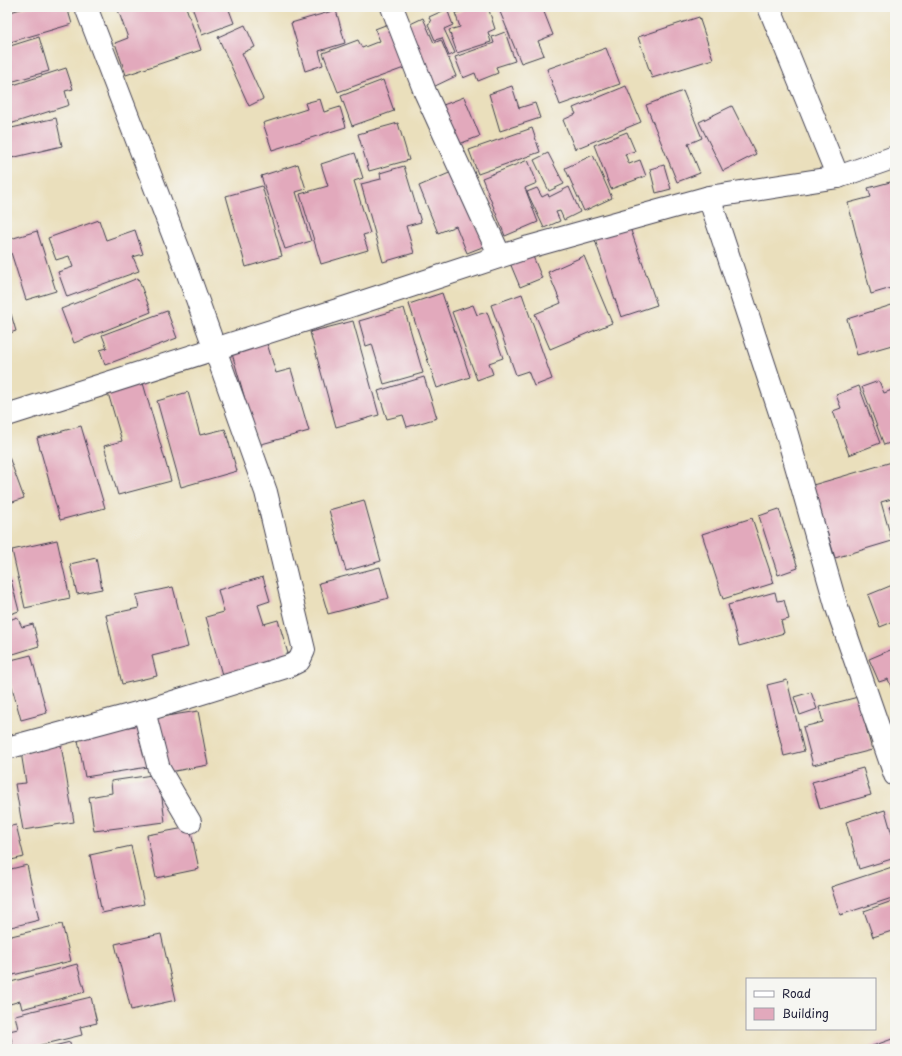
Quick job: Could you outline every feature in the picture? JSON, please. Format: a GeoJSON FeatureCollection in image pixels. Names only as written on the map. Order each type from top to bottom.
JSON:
{"type":"FeatureCollection","features":[{"type":"Feature","properties":{"kind":"street"},"geometry":{"type":"LineString","coordinates":[[7,748],[144,712],[289,666],[299,660],[304,650],[266,492],[187,271],[86,7]]}},
{"type":"Feature","properties":{"kind":"street"},"geometry":{"type":"LineString","coordinates":[[392,7],[425,92],[500,256]]}},
{"type":"Feature","properties":{"kind":"street"},"geometry":{"type":"LineString","coordinates":[[769,7],[838,176]]}},
{"type":"Feature","properties":{"kind":"street"},"geometry":{"type":"LineString","coordinates":[[7,416],[500,256],[709,197],[838,176],[895,157]]}},
{"type":"Feature","properties":{"kind":"street"},"geometry":{"type":"LineString","coordinates":[[709,197],[787,434],[836,605],[895,775]]}},
{"type":"Feature","properties":{"kind":"street"},"geometry":{"type":"LineString","coordinates":[[144,712],[159,769],[190,822]]}},
{"type":"Feature","properties":{"kind":"building"},"geometry":{"type":"Polygon","coordinates":[[[27,7],[67,7],[72,24],[7,43],[7,13],[27,7]]]}},
{"type":"Feature","properties":{"kind":"building"},"geometry":{"type":"Polygon","coordinates":[[[117,7],[186,7],[201,50],[126,75],[115,43],[128,38],[117,7]]]}},
{"type":"Feature","properties":{"kind":"building"},"geometry":{"type":"Polygon","coordinates":[[[192,7],[228,7],[234,23],[202,35],[192,7]]]}},
{"type":"Feature","properties":{"kind":"building"},"geometry":{"type":"Polygon","coordinates":[[[475,7],[488,7],[495,29],[488,32],[491,42],[457,53],[449,30],[460,27],[455,13],[475,7]]]}},
{"type":"Feature","properties":{"kind":"building"},"geometry":{"type":"Polygon","coordinates":[[[498,7],[542,7],[553,35],[538,41],[544,55],[521,63],[498,7]]]}},
{"type":"Feature","properties":{"kind":"building"},"geometry":{"type":"Polygon","coordinates":[[[447,9],[453,25],[444,29],[455,53],[449,56],[442,38],[435,40],[428,24],[431,22],[429,17],[447,9]]]}},
{"type":"Feature","properties":{"kind":"building"},"geometry":{"type":"Polygon","coordinates":[[[336,10],[345,43],[319,51],[323,65],[305,71],[291,23],[336,10]]]}},
{"type":"Feature","properties":{"kind":"building"},"geometry":{"type":"Polygon","coordinates":[[[699,17],[713,59],[652,78],[638,37],[699,17]]]}},
{"type":"Feature","properties":{"kind":"building"},"geometry":{"type":"Polygon","coordinates":[[[423,18],[434,43],[441,40],[456,76],[431,88],[402,28],[423,18]]]}},
{"type":"Feature","properties":{"kind":"building"},"geometry":{"type":"Polygon","coordinates":[[[388,24],[404,68],[338,92],[323,53],[358,40],[362,48],[380,41],[375,29],[388,24]]]}},
{"type":"Feature","properties":{"kind":"building"},"geometry":{"type":"Polygon","coordinates":[[[245,25],[255,47],[242,53],[263,99],[249,106],[218,37],[245,25]]]}},
{"type":"Feature","properties":{"kind":"building"},"geometry":{"type":"Polygon","coordinates":[[[505,32],[515,61],[496,67],[498,73],[478,81],[475,73],[463,78],[455,57],[494,43],[492,37],[505,32]]]}},
{"type":"Feature","properties":{"kind":"building"},"geometry":{"type":"Polygon","coordinates":[[[39,37],[49,71],[7,83],[7,47],[39,37]]]}},
{"type":"Feature","properties":{"kind":"building"},"geometry":{"type":"Polygon","coordinates":[[[606,48],[620,84],[560,105],[547,69],[606,48]]]}},
{"type":"Feature","properties":{"kind":"building"},"geometry":{"type":"Polygon","coordinates":[[[66,68],[73,89],[65,91],[69,105],[7,125],[7,87],[66,68]]]}},
{"type":"Feature","properties":{"kind":"building"},"geometry":{"type":"Polygon","coordinates":[[[383,80],[394,111],[352,126],[341,96],[383,80]]]}},
{"type":"Feature","properties":{"kind":"building"},"geometry":{"type":"Polygon","coordinates":[[[512,86],[519,108],[535,103],[540,118],[500,131],[489,94],[512,86]]]}},
{"type":"Feature","properties":{"kind":"building"},"geometry":{"type":"Polygon","coordinates":[[[626,86],[641,122],[575,149],[563,120],[576,114],[573,108],[626,86]]]}},
{"type":"Feature","properties":{"kind":"building"},"geometry":{"type":"Polygon","coordinates":[[[683,91],[702,138],[688,144],[700,173],[677,182],[646,105],[683,91]]]}},
{"type":"Feature","properties":{"kind":"building"},"geometry":{"type":"Polygon","coordinates":[[[464,97],[480,136],[454,146],[438,107],[464,97]]]}},
{"type":"Feature","properties":{"kind":"building"},"geometry":{"type":"Polygon","coordinates":[[[320,99],[324,112],[340,107],[346,127],[272,150],[263,123],[307,109],[305,103],[320,99]]]}},
{"type":"Feature","properties":{"kind":"building"},"geometry":{"type":"Polygon","coordinates":[[[732,106],[756,154],[723,171],[699,122],[732,106]]]}},
{"type":"Feature","properties":{"kind":"building"},"geometry":{"type":"Polygon","coordinates":[[[56,118],[62,146],[7,159],[7,129],[56,118]]]}},
{"type":"Feature","properties":{"kind":"building"},"geometry":{"type":"Polygon","coordinates":[[[398,123],[409,160],[369,171],[358,134],[398,123]]]}},
{"type":"Feature","properties":{"kind":"building"},"geometry":{"type":"Polygon","coordinates":[[[532,128],[540,152],[478,174],[469,150],[532,128]]]}},
{"type":"Feature","properties":{"kind":"building"},"geometry":{"type":"Polygon","coordinates":[[[627,132],[635,151],[625,154],[629,164],[640,160],[646,176],[611,189],[594,145],[627,132]]]}},
{"type":"Feature","properties":{"kind":"building"},"geometry":{"type":"Polygon","coordinates":[[[355,153],[363,178],[354,181],[370,233],[363,235],[368,250],[321,264],[300,194],[328,186],[321,164],[355,153]]]}},
{"type":"Feature","properties":{"kind":"building"},"geometry":{"type":"Polygon","coordinates":[[[548,153],[564,184],[549,191],[534,160],[548,153]]]}},
{"type":"Feature","properties":{"kind":"building"},"geometry":{"type":"Polygon","coordinates":[[[593,155],[612,198],[584,211],[565,168],[593,155]]]}},
{"type":"Feature","properties":{"kind":"building"},"geometry":{"type":"Polygon","coordinates":[[[528,160],[537,183],[525,188],[538,222],[505,236],[482,178],[528,160]]]}},
{"type":"Feature","properties":{"kind":"building"},"geometry":{"type":"Polygon","coordinates":[[[298,164],[306,189],[296,192],[311,241],[285,249],[261,176],[298,164]]]}},
{"type":"Feature","properties":{"kind":"building"},"geometry":{"type":"Polygon","coordinates":[[[664,165],[671,189],[656,193],[650,169],[664,165]]]}},
{"type":"Feature","properties":{"kind":"building"},"geometry":{"type":"Polygon","coordinates":[[[404,166],[421,222],[406,226],[414,253],[383,262],[361,184],[381,179],[380,173],[404,166]]]}},
{"type":"Feature","properties":{"kind":"building"},"geometry":{"type":"Polygon","coordinates":[[[454,171],[485,246],[467,253],[456,226],[438,233],[419,186],[454,171]]]}},
{"type":"Feature","properties":{"kind":"building"},"geometry":{"type":"Polygon","coordinates":[[[894,181],[895,287],[871,294],[848,203],[871,197],[868,188],[894,181]]]}},
{"type":"Feature","properties":{"kind":"building"},"geometry":{"type":"Polygon","coordinates":[[[262,186],[282,256],[246,267],[226,196],[262,186]]]}},
{"type":"Feature","properties":{"kind":"building"},"geometry":{"type":"Polygon","coordinates":[[[569,187],[580,212],[564,220],[560,211],[556,212],[560,221],[544,228],[527,192],[537,188],[542,197],[548,194],[549,197],[569,187]]]}},
{"type":"Feature","properties":{"kind":"building"},"geometry":{"type":"Polygon","coordinates":[[[99,220],[106,240],[135,230],[143,254],[133,257],[139,271],[67,297],[58,272],[73,267],[69,256],[56,260],[48,238],[99,220]]]}},
{"type":"Feature","properties":{"kind":"building"},"geometry":{"type":"Polygon","coordinates":[[[629,225],[657,305],[621,317],[594,237],[629,225]]]}},
{"type":"Feature","properties":{"kind":"building"},"geometry":{"type":"Polygon","coordinates":[[[37,231],[56,291],[26,300],[7,240],[37,231]]]}},
{"type":"Feature","properties":{"kind":"building"},"geometry":{"type":"Polygon","coordinates":[[[532,254],[542,278],[520,287],[510,263],[532,254]]]}},
{"type":"Feature","properties":{"kind":"building"},"geometry":{"type":"Polygon","coordinates":[[[584,256],[612,323],[550,349],[535,314],[561,303],[548,272],[584,256]]]}},
{"type":"Feature","properties":{"kind":"building"},"geometry":{"type":"Polygon","coordinates":[[[138,278],[151,312],[74,343],[61,309],[138,278]]]}},
{"type":"Feature","properties":{"kind":"building"},"geometry":{"type":"Polygon","coordinates":[[[442,293],[470,377],[437,388],[409,304],[442,293]]]}},
{"type":"Feature","properties":{"kind":"building"},"geometry":{"type":"Polygon","coordinates":[[[522,294],[552,379],[534,386],[528,371],[516,375],[491,305],[522,294]]]}},
{"type":"Feature","properties":{"kind":"building"},"geometry":{"type":"Polygon","coordinates":[[[895,304],[895,354],[892,345],[857,355],[847,319],[895,304]]]}},
{"type":"Feature","properties":{"kind":"building"},"geometry":{"type":"Polygon","coordinates":[[[473,305],[477,315],[487,312],[503,358],[489,363],[493,374],[477,380],[452,312],[473,305]]]}},
{"type":"Feature","properties":{"kind":"building"},"geometry":{"type":"Polygon","coordinates":[[[404,308],[423,373],[384,384],[372,344],[366,346],[359,321],[404,308]]]}},
{"type":"Feature","properties":{"kind":"building"},"geometry":{"type":"Polygon","coordinates":[[[167,311],[177,338],[105,365],[100,350],[107,348],[102,335],[167,311]]]}},
{"type":"Feature","properties":{"kind":"building"},"geometry":{"type":"Polygon","coordinates":[[[11,314],[16,331],[7,334],[7,315],[11,314]]]}},
{"type":"Feature","properties":{"kind":"building"},"geometry":{"type":"Polygon","coordinates":[[[353,321],[379,415],[336,427],[310,332],[353,321]]]}},
{"type":"Feature","properties":{"kind":"building"},"geometry":{"type":"Polygon","coordinates":[[[266,340],[276,373],[291,369],[309,431],[258,445],[231,350],[266,340]]]}},
{"type":"Feature","properties":{"kind":"building"},"geometry":{"type":"Polygon","coordinates":[[[424,377],[437,418],[407,427],[403,415],[387,419],[378,391],[424,377]]]}},
{"type":"Feature","properties":{"kind":"building"},"geometry":{"type":"Polygon","coordinates":[[[879,381],[884,393],[892,390],[895,398],[895,441],[884,445],[862,387],[879,381]]]}},
{"type":"Feature","properties":{"kind":"building"},"geometry":{"type":"Polygon","coordinates":[[[143,383],[171,481],[118,495],[104,446],[122,441],[108,393],[143,383]]]}},
{"type":"Feature","properties":{"kind":"building"},"geometry":{"type":"Polygon","coordinates":[[[859,386],[880,443],[849,455],[833,411],[841,408],[836,395],[859,386]]]}},
{"type":"Feature","properties":{"kind":"building"},"geometry":{"type":"Polygon","coordinates":[[[188,392],[200,435],[225,429],[237,471],[181,487],[157,401],[188,392]]]}},
{"type":"Feature","properties":{"kind":"building"},"geometry":{"type":"Polygon","coordinates":[[[81,426],[105,508],[60,520],[37,438],[81,426]]]}},
{"type":"Feature","properties":{"kind":"building"},"geometry":{"type":"Polygon","coordinates":[[[9,457],[24,498],[7,504],[7,458],[9,457]]]}},
{"type":"Feature","properties":{"kind":"building"},"geometry":{"type":"Polygon","coordinates":[[[892,462],[895,473],[895,498],[881,502],[892,541],[835,558],[813,485],[892,462]]]}},
{"type":"Feature","properties":{"kind":"building"},"geometry":{"type":"Polygon","coordinates":[[[364,500],[381,561],[346,571],[329,510],[364,500]]]}},
{"type":"Feature","properties":{"kind":"building"},"geometry":{"type":"Polygon","coordinates":[[[895,505],[895,523],[889,507],[895,505]]]}},
{"type":"Feature","properties":{"kind":"building"},"geometry":{"type":"Polygon","coordinates":[[[779,509],[798,568],[778,575],[759,516],[779,509]]]}},
{"type":"Feature","properties":{"kind":"building"},"geometry":{"type":"Polygon","coordinates":[[[752,518],[774,583],[723,599],[702,534],[752,518]]]}},
{"type":"Feature","properties":{"kind":"building"},"geometry":{"type":"Polygon","coordinates":[[[57,540],[70,598],[25,608],[12,550],[57,540]]]}},
{"type":"Feature","properties":{"kind":"building"},"geometry":{"type":"Polygon","coordinates":[[[96,558],[102,589],[77,594],[70,564],[96,558]]]}},
{"type":"Feature","properties":{"kind":"building"},"geometry":{"type":"Polygon","coordinates":[[[380,567],[389,598],[328,614],[319,583],[380,567]]]}},
{"type":"Feature","properties":{"kind":"building"},"geometry":{"type":"Polygon","coordinates":[[[263,577],[270,601],[258,605],[264,624],[278,620],[289,657],[222,675],[206,617],[224,612],[218,590],[263,577]]]}},
{"type":"Feature","properties":{"kind":"building"},"geometry":{"type":"Polygon","coordinates":[[[11,580],[19,611],[7,615],[7,581],[11,580]]]}},
{"type":"Feature","properties":{"kind":"building"},"geometry":{"type":"Polygon","coordinates":[[[895,584],[895,621],[880,627],[868,595],[895,584]]]}},
{"type":"Feature","properties":{"kind":"building"},"geometry":{"type":"Polygon","coordinates":[[[173,587],[188,647],[152,656],[157,676],[122,684],[106,615],[139,608],[136,595],[173,587]]]}},
{"type":"Feature","properties":{"kind":"building"},"geometry":{"type":"Polygon","coordinates":[[[775,592],[777,601],[784,600],[789,619],[781,621],[784,633],[739,646],[728,605],[775,592]]]}},
{"type":"Feature","properties":{"kind":"building"},"geometry":{"type":"Polygon","coordinates":[[[17,617],[22,627],[33,624],[39,646],[7,656],[7,621],[17,617]]]}},
{"type":"Feature","properties":{"kind":"building"},"geometry":{"type":"Polygon","coordinates":[[[895,648],[895,691],[893,692],[888,679],[879,682],[869,659],[895,648]]]}},
{"type":"Feature","properties":{"kind":"building"},"geometry":{"type":"Polygon","coordinates":[[[31,655],[47,713],[21,720],[7,669],[7,661],[31,655]]]}},
{"type":"Feature","properties":{"kind":"building"},"geometry":{"type":"Polygon","coordinates":[[[787,680],[804,751],[784,756],[767,685],[787,680]]]}},
{"type":"Feature","properties":{"kind":"building"},"geometry":{"type":"Polygon","coordinates":[[[811,692],[817,709],[800,715],[794,697],[811,692]]]}},
{"type":"Feature","properties":{"kind":"building"},"geometry":{"type":"Polygon","coordinates":[[[858,697],[872,750],[813,765],[803,727],[823,722],[819,707],[858,697]]]}},
{"type":"Feature","properties":{"kind":"building"},"geometry":{"type":"Polygon","coordinates":[[[198,711],[208,765],[164,773],[154,718],[198,711]]]}},
{"type":"Feature","properties":{"kind":"building"},"geometry":{"type":"Polygon","coordinates":[[[141,725],[148,767],[85,777],[77,735],[141,725]]]}},
{"type":"Feature","properties":{"kind":"building"},"geometry":{"type":"Polygon","coordinates":[[[61,745],[74,822],[23,830],[15,784],[26,783],[21,752],[61,745]]]}},
{"type":"Feature","properties":{"kind":"building"},"geometry":{"type":"Polygon","coordinates":[[[863,768],[871,795],[820,809],[812,782],[863,768]]]}},
{"type":"Feature","properties":{"kind":"building"},"geometry":{"type":"Polygon","coordinates":[[[159,774],[165,822],[94,831],[89,797],[112,793],[111,781],[159,774]]]}},
{"type":"Feature","properties":{"kind":"building"},"geometry":{"type":"Polygon","coordinates":[[[885,810],[895,845],[895,858],[859,869],[846,822],[885,810]]]}},
{"type":"Feature","properties":{"kind":"building"},"geometry":{"type":"Polygon","coordinates":[[[16,825],[24,857],[7,861],[7,827],[16,825]]]}},
{"type":"Feature","properties":{"kind":"building"},"geometry":{"type":"Polygon","coordinates":[[[190,827],[199,869],[156,878],[147,835],[190,827]]]}},
{"type":"Feature","properties":{"kind":"building"},"geometry":{"type":"Polygon","coordinates":[[[131,846],[144,904],[102,913],[90,855],[131,846]]]}},
{"type":"Feature","properties":{"kind":"building"},"geometry":{"type":"Polygon","coordinates":[[[27,865],[39,920],[7,928],[7,870],[27,865]]]}},
{"type":"Feature","properties":{"kind":"building"},"geometry":{"type":"Polygon","coordinates":[[[895,866],[895,897],[840,915],[831,887],[895,866]]]}},
{"type":"Feature","properties":{"kind":"building"},"geometry":{"type":"Polygon","coordinates":[[[895,900],[895,930],[873,937],[864,911],[895,900]]]}},
{"type":"Feature","properties":{"kind":"building"},"geometry":{"type":"Polygon","coordinates":[[[62,924],[71,961],[9,976],[7,966],[7,937],[62,924]]]}},
{"type":"Feature","properties":{"kind":"building"},"geometry":{"type":"Polygon","coordinates":[[[161,934],[176,1000],[131,1010],[115,944],[161,934]]]}},
{"type":"Feature","properties":{"kind":"building"},"geometry":{"type":"Polygon","coordinates":[[[77,964],[85,992],[22,1009],[20,1001],[10,1004],[7,995],[7,983],[77,964]]]}},
{"type":"Feature","properties":{"kind":"building"},"geometry":{"type":"Polygon","coordinates":[[[91,997],[97,1023],[80,1027],[82,1035],[25,1049],[14,1049],[9,1031],[18,1029],[15,1015],[91,997]]]}},
{"type":"Feature","properties":{"kind":"building"},"geometry":{"type":"Polygon","coordinates":[[[895,1038],[895,1049],[867,1048],[895,1038]]]}},
{"type":"Feature","properties":{"kind":"building"},"geometry":{"type":"Polygon","coordinates":[[[70,1042],[71,1049],[46,1049],[46,1048],[70,1042]]]}}]}
